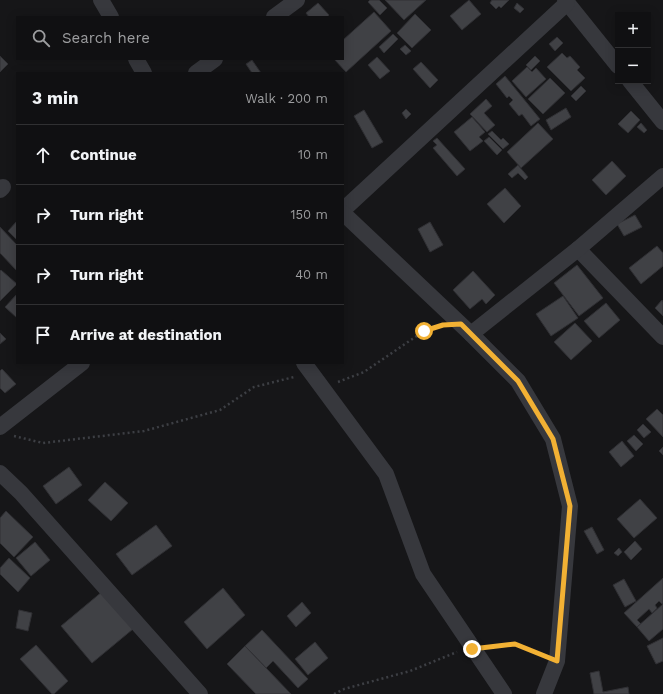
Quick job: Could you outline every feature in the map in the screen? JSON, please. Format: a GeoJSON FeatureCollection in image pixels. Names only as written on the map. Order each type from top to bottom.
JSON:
{"type":"FeatureCollection","features":[{"type":"Feature","properties":{"kind":"street"},"geometry":{"type":"LineString","coordinates":[[101,0],[110,16]]}},
{"type":"Feature","properties":{"kind":"street"},"geometry":{"type":"LineString","coordinates":[[275,16],[297,0]]}},
{"type":"Feature","properties":{"kind":"street"},"geometry":{"type":"LineString","coordinates":[[344,209],[566,2],[615,62]]}},
{"type":"Feature","properties":{"kind":"street"},"geometry":{"type":"LineString","coordinates":[[137,60],[143,72]]}},
{"type":"Feature","properties":{"kind":"street"},"geometry":{"type":"LineString","coordinates":[[197,72],[214,60]]}},
{"type":"Feature","properties":{"kind":"street"},"geometry":{"type":"LineString","coordinates":[[632,84],[663,122]]}},
{"type":"Feature","properties":{"kind":"street"},"geometry":{"type":"LineString","coordinates":[[466,329],[578,249],[663,176]]}},
{"type":"Feature","properties":{"kind":"street"},"geometry":{"type":"LineString","coordinates":[[344,214],[466,329],[518,381],[553,439],[570,506],[557,661],[544,694]]}},
{"type":"Feature","properties":{"kind":"street"},"geometry":{"type":"LineString","coordinates":[[578,249],[663,337]]}},
{"type":"Feature","properties":{"kind":"street"},"geometry":{"type":"LineString","coordinates":[[4,431],[81,364]]}},
{"type":"Feature","properties":{"kind":"street"},"geometry":{"type":"LineString","coordinates":[[307,368],[386,474],[423,574],[472,649],[504,694]]}},
{"type":"Feature","properties":{"kind":"street"},"geometry":{"type":"LineString","coordinates":[[0,473],[21,493],[200,694]]}},
{"type":"Feature","properties":{"kind":"path"},"geometry":{"type":"LineString","coordinates":[[4,431],[43,443],[144,431],[220,410],[254,386],[307,368],[333,384],[364,372],[424,331],[443,325],[466,329]]}},
{"type":"Feature","properties":{"kind":"path"},"geometry":{"type":"LineString","coordinates":[[334,694],[344,689],[410,671],[457,652],[472,649],[515,644],[557,661]]}},
{"type":"Feature","properties":{"kind":"building"},"geometry":{"type":"Polygon","coordinates":[[[370,0],[379,0],[387,8],[380,15],[368,2],[370,0]]]}},
{"type":"Feature","properties":{"kind":"building"},"geometry":{"type":"Polygon","coordinates":[[[385,0],[426,0],[404,20],[385,0]]]}},
{"type":"Feature","properties":{"kind":"building"},"geometry":{"type":"Polygon","coordinates":[[[469,0],[481,14],[462,30],[450,16],[469,0]]]}},
{"type":"Feature","properties":{"kind":"building"},"geometry":{"type":"Polygon","coordinates":[[[492,0],[509,0],[501,8],[499,6],[496,9],[490,3],[492,0]]]}},
{"type":"Feature","properties":{"kind":"building"},"geometry":{"type":"Polygon","coordinates":[[[318,3],[329,15],[308,16],[306,13],[318,3]]]}},
{"type":"Feature","properties":{"kind":"building"},"geometry":{"type":"Polygon","coordinates":[[[517,3],[524,9],[520,13],[514,8],[517,3]]]}},
{"type":"Feature","properties":{"kind":"building"},"geometry":{"type":"Polygon","coordinates":[[[374,12],[391,31],[346,72],[335,60],[344,60],[344,39],[374,12]]]}},
{"type":"Feature","properties":{"kind":"building"},"geometry":{"type":"Polygon","coordinates":[[[415,14],[431,30],[412,48],[397,33],[415,14]]]}},
{"type":"Feature","properties":{"kind":"building"},"geometry":{"type":"Polygon","coordinates":[[[393,34],[398,39],[384,53],[379,47],[393,34]]]}},
{"type":"Feature","properties":{"kind":"building"},"geometry":{"type":"Polygon","coordinates":[[[557,37],[563,43],[555,51],[549,44],[557,37]]]}},
{"type":"Feature","properties":{"kind":"building"},"geometry":{"type":"Polygon","coordinates":[[[405,45],[411,51],[406,55],[400,49],[405,45]]]}},
{"type":"Feature","properties":{"kind":"building"},"geometry":{"type":"Polygon","coordinates":[[[562,53],[567,58],[570,56],[580,67],[577,70],[585,78],[571,91],[547,67],[562,53]]]}},
{"type":"Feature","properties":{"kind":"building"},"geometry":{"type":"Polygon","coordinates":[[[0,56],[8,64],[0,72],[0,56]]]}},
{"type":"Feature","properties":{"kind":"building"},"geometry":{"type":"Polygon","coordinates":[[[535,56],[540,61],[531,70],[526,65],[535,56]]]}},
{"type":"Feature","properties":{"kind":"building"},"geometry":{"type":"Polygon","coordinates":[[[377,57],[390,71],[380,79],[368,65],[377,57]]]}},
{"type":"Feature","properties":{"kind":"building"},"geometry":{"type":"Polygon","coordinates":[[[252,60],[260,72],[251,72],[246,64],[252,60]]]}},
{"type":"Feature","properties":{"kind":"building"},"geometry":{"type":"Polygon","coordinates":[[[421,62],[438,80],[430,88],[413,69],[421,62]]]}},
{"type":"Feature","properties":{"kind":"building"},"geometry":{"type":"Polygon","coordinates":[[[527,67],[532,72],[536,68],[546,79],[526,97],[512,81],[527,67]]]}},
{"type":"Feature","properties":{"kind":"building"},"geometry":{"type":"Polygon","coordinates":[[[505,76],[540,119],[531,126],[522,114],[519,116],[509,104],[513,100],[509,96],[507,98],[496,84],[505,76]]]}},
{"type":"Feature","properties":{"kind":"building"},"geometry":{"type":"Polygon","coordinates":[[[550,78],[565,93],[543,114],[528,99],[550,78]]]}},
{"type":"Feature","properties":{"kind":"building"},"geometry":{"type":"Polygon","coordinates":[[[581,86],[586,91],[576,101],[571,96],[581,86]]]}},
{"type":"Feature","properties":{"kind":"building"},"geometry":{"type":"Polygon","coordinates":[[[486,99],[492,106],[484,113],[495,125],[487,132],[470,114],[486,99]]]}},
{"type":"Feature","properties":{"kind":"building"},"geometry":{"type":"Polygon","coordinates":[[[566,108],[571,117],[551,130],[546,120],[566,108]]]}},
{"type":"Feature","properties":{"kind":"building"},"geometry":{"type":"Polygon","coordinates":[[[406,109],[411,114],[406,119],[402,113],[406,109]]]}},
{"type":"Feature","properties":{"kind":"building"},"geometry":{"type":"Polygon","coordinates":[[[364,110],[383,142],[372,148],[354,116],[364,110]]]}},
{"type":"Feature","properties":{"kind":"building"},"geometry":{"type":"Polygon","coordinates":[[[631,111],[640,120],[628,133],[618,124],[631,111]]]}},
{"type":"Feature","properties":{"kind":"building"},"geometry":{"type":"Polygon","coordinates":[[[472,117],[485,132],[479,137],[483,141],[470,151],[454,132],[472,117]]]}},
{"type":"Feature","properties":{"kind":"building"},"geometry":{"type":"Polygon","coordinates":[[[538,123],[553,139],[521,168],[507,152],[538,123]]]}},
{"type":"Feature","properties":{"kind":"building"},"geometry":{"type":"Polygon","coordinates":[[[641,123],[647,130],[644,133],[637,127],[641,123]]]}},
{"type":"Feature","properties":{"kind":"building"},"geometry":{"type":"Polygon","coordinates":[[[492,131],[501,140],[503,138],[509,144],[503,149],[488,134],[492,131]]]}},
{"type":"Feature","properties":{"kind":"building"},"geometry":{"type":"Polygon","coordinates":[[[489,137],[502,150],[497,155],[484,141],[489,137]]]}},
{"type":"Feature","properties":{"kind":"building"},"geometry":{"type":"Polygon","coordinates":[[[437,138],[465,169],[457,176],[433,148],[437,145],[433,141],[437,138]]]}},
{"type":"Feature","properties":{"kind":"building"},"geometry":{"type":"Polygon","coordinates":[[[612,161],[626,176],[606,195],[592,180],[612,161]]]}},
{"type":"Feature","properties":{"kind":"building"},"geometry":{"type":"Polygon","coordinates":[[[518,165],[528,177],[525,180],[518,173],[512,178],[508,174],[518,165]]]}},
{"type":"Feature","properties":{"kind":"building"},"geometry":{"type":"Polygon","coordinates":[[[505,188],[521,206],[504,223],[487,204],[505,188]]]}},
{"type":"Feature","properties":{"kind":"building"},"geometry":{"type":"Polygon","coordinates":[[[635,215],[642,227],[624,236],[617,224],[635,215]]]}},
{"type":"Feature","properties":{"kind":"building"},"geometry":{"type":"Polygon","coordinates":[[[16,222],[16,239],[8,231],[16,222]]]}},
{"type":"Feature","properties":{"kind":"building"},"geometry":{"type":"Polygon","coordinates":[[[430,222],[443,245],[430,252],[418,229],[430,222]]]}},
{"type":"Feature","properties":{"kind":"building"},"geometry":{"type":"Polygon","coordinates":[[[0,227],[16,244],[16,270],[0,253],[0,227]]]}},
{"type":"Feature","properties":{"kind":"building"},"geometry":{"type":"Polygon","coordinates":[[[657,246],[663,253],[663,266],[641,284],[629,268],[657,246]]]}},
{"type":"Feature","properties":{"kind":"building"},"geometry":{"type":"Polygon","coordinates":[[[577,265],[603,298],[579,316],[554,283],[577,265]]]}},
{"type":"Feature","properties":{"kind":"building"},"geometry":{"type":"Polygon","coordinates":[[[1,270],[16,283],[16,285],[0,301],[1,270]]]}},
{"type":"Feature","properties":{"kind":"building"},"geometry":{"type":"Polygon","coordinates":[[[473,271],[495,295],[486,304],[482,299],[470,309],[453,290],[473,271]]]}},
{"type":"Feature","properties":{"kind":"building"},"geometry":{"type":"Polygon","coordinates":[[[16,295],[16,317],[5,307],[16,295]]]}},
{"type":"Feature","properties":{"kind":"building"},"geometry":{"type":"Polygon","coordinates":[[[563,296],[578,318],[551,336],[536,314],[563,296]]]}},
{"type":"Feature","properties":{"kind":"building"},"geometry":{"type":"Polygon","coordinates":[[[662,300],[663,302],[663,316],[655,308],[662,300]]]}},
{"type":"Feature","properties":{"kind":"building"},"geometry":{"type":"Polygon","coordinates":[[[606,303],[620,320],[599,338],[584,321],[606,303]]]}},
{"type":"Feature","properties":{"kind":"building"},"geometry":{"type":"Polygon","coordinates":[[[575,323],[592,341],[571,360],[554,342],[575,323]]]}},
{"type":"Feature","properties":{"kind":"building"},"geometry":{"type":"Polygon","coordinates":[[[0,333],[6,339],[0,344],[0,333]]]}},
{"type":"Feature","properties":{"kind":"building"},"geometry":{"type":"Polygon","coordinates":[[[2,369],[16,384],[5,393],[0,388],[0,371],[2,369]]]}},
{"type":"Feature","properties":{"kind":"building"},"geometry":{"type":"Polygon","coordinates":[[[657,409],[663,415],[663,437],[646,419],[657,409]]]}},
{"type":"Feature","properties":{"kind":"building"},"geometry":{"type":"Polygon","coordinates":[[[643,424],[651,432],[644,438],[637,430],[643,424]]]}},
{"type":"Feature","properties":{"kind":"building"},"geometry":{"type":"Polygon","coordinates":[[[634,435],[643,444],[636,451],[627,441],[634,435]]]}},
{"type":"Feature","properties":{"kind":"building"},"geometry":{"type":"Polygon","coordinates":[[[622,441],[634,456],[621,467],[609,452],[622,441]]]}},
{"type":"Feature","properties":{"kind":"building"},"geometry":{"type":"Polygon","coordinates":[[[663,447],[663,455],[659,451],[663,447]]]}},
{"type":"Feature","properties":{"kind":"building"},"geometry":{"type":"Polygon","coordinates":[[[69,467],[82,485],[56,504],[43,486],[69,467]]]}},
{"type":"Feature","properties":{"kind":"building"},"geometry":{"type":"Polygon","coordinates":[[[105,482],[128,503],[111,521],[88,500],[105,482]]]}},
{"type":"Feature","properties":{"kind":"building"},"geometry":{"type":"Polygon","coordinates":[[[640,499],[657,518],[634,538],[617,519],[640,499]]]}},
{"type":"Feature","properties":{"kind":"building"},"geometry":{"type":"Polygon","coordinates":[[[6,511],[33,537],[14,557],[0,543],[0,518],[6,511]]]}},
{"type":"Feature","properties":{"kind":"building"},"geometry":{"type":"Polygon","coordinates":[[[156,525],[172,546],[132,575],[116,554],[156,525]]]}},
{"type":"Feature","properties":{"kind":"building"},"geometry":{"type":"Polygon","coordinates":[[[592,527],[604,550],[597,554],[584,531],[592,527]]]}},
{"type":"Feature","properties":{"kind":"building"},"geometry":{"type":"Polygon","coordinates":[[[635,541],[642,549],[631,560],[624,552],[635,541]]]}},
{"type":"Feature","properties":{"kind":"building"},"geometry":{"type":"Polygon","coordinates":[[[35,542],[50,560],[31,576],[16,558],[35,542]]]}},
{"type":"Feature","properties":{"kind":"building"},"geometry":{"type":"Polygon","coordinates":[[[619,548],[622,552],[618,556],[614,553],[619,548]]]}},
{"type":"Feature","properties":{"kind":"building"},"geometry":{"type":"Polygon","coordinates":[[[9,558],[30,578],[18,592],[0,574],[0,568],[9,558]]]}},
{"type":"Feature","properties":{"kind":"building"},"geometry":{"type":"Polygon","coordinates":[[[663,578],[663,603],[662,604],[659,601],[655,605],[657,608],[652,613],[649,609],[637,620],[641,624],[637,627],[624,613],[663,578]]]}},
{"type":"Feature","properties":{"kind":"building"},"geometry":{"type":"Polygon","coordinates":[[[624,579],[636,601],[625,607],[613,585],[624,579]]]}},
{"type":"Feature","properties":{"kind":"building"},"geometry":{"type":"Polygon","coordinates":[[[223,588],[245,615],[207,649],[184,622],[223,588]]]}},
{"type":"Feature","properties":{"kind":"building"},"geometry":{"type":"Polygon","coordinates":[[[103,591],[133,629],[92,663],[61,626],[103,591]]]}},
{"type":"Feature","properties":{"kind":"building"},"geometry":{"type":"Polygon","coordinates":[[[302,602],[311,613],[296,627],[287,616],[302,602]]]}},
{"type":"Feature","properties":{"kind":"building"},"geometry":{"type":"Polygon","coordinates":[[[663,604],[663,629],[649,641],[637,627],[663,604]]]}},
{"type":"Feature","properties":{"kind":"building"},"geometry":{"type":"Polygon","coordinates":[[[19,610],[32,613],[28,631],[16,628],[19,610]]]}},
{"type":"Feature","properties":{"kind":"building"},"geometry":{"type":"Polygon","coordinates":[[[262,630],[308,679],[298,688],[273,661],[266,668],[245,646],[262,630]]]}},
{"type":"Feature","properties":{"kind":"building"},"geometry":{"type":"Polygon","coordinates":[[[663,638],[663,661],[656,664],[647,646],[663,638]]]}},
{"type":"Feature","properties":{"kind":"building"},"geometry":{"type":"Polygon","coordinates":[[[315,642],[328,658],[308,675],[295,659],[315,642]]]}},
{"type":"Feature","properties":{"kind":"building"},"geometry":{"type":"Polygon","coordinates":[[[36,645],[68,681],[54,694],[52,694],[20,659],[36,645]]]}},
{"type":"Feature","properties":{"kind":"building"},"geometry":{"type":"Polygon","coordinates":[[[245,646],[291,694],[256,694],[227,664],[245,646]]]}},
{"type":"Feature","properties":{"kind":"building"},"geometry":{"type":"Polygon","coordinates":[[[599,671],[603,692],[628,687],[629,694],[594,694],[590,673],[599,671]]]}},
{"type":"Feature","properties":{"kind":"route"},"geometry":{"type":"LineString","coordinates":[[424,331],[443,325],[461,324],[518,381],[553,439],[570,506],[557,661],[515,644],[472,649]]}}]}
